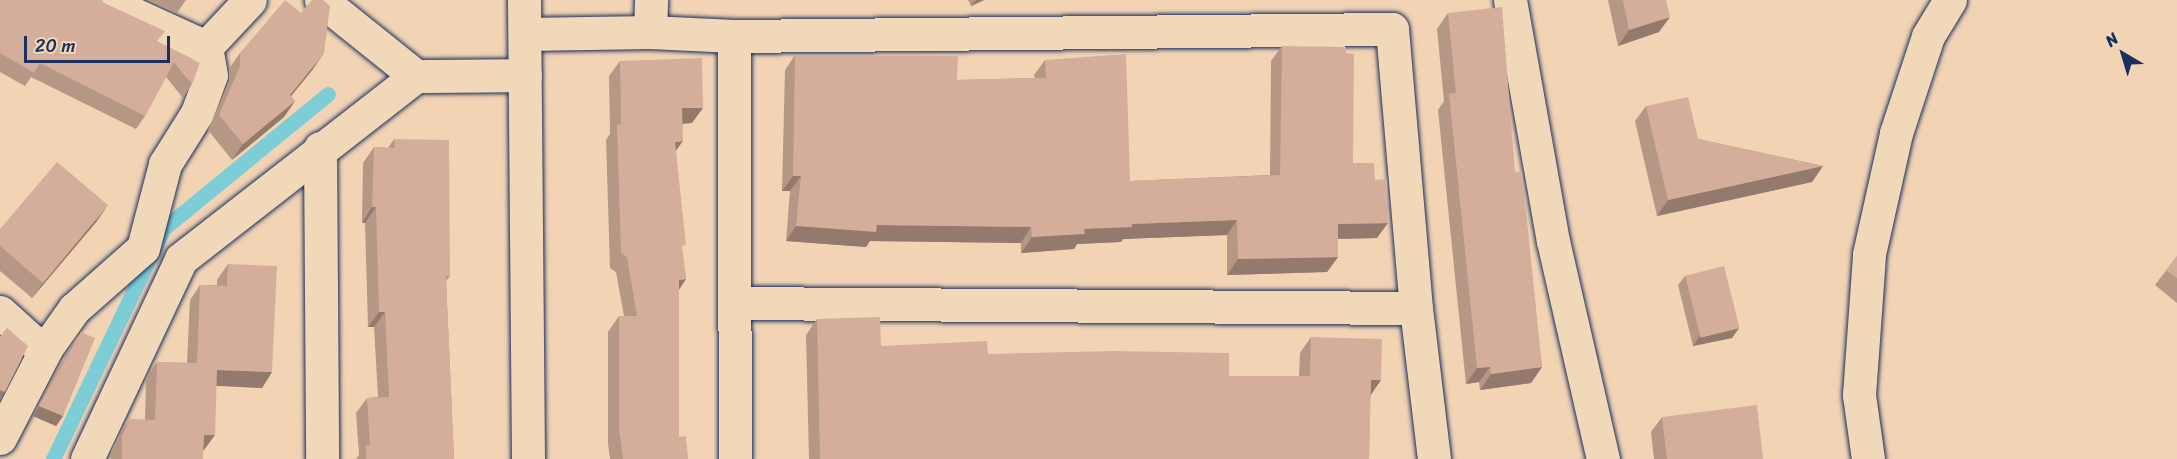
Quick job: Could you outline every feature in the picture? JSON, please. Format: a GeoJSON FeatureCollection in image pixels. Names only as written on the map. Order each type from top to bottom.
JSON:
{"type":"FeatureCollection","features":[{"type":"Feature","properties":{"kind":"street"},"geometry":{"type":"LineString","coordinates":[[103,0],[206,47]]}},
{"type":"Feature","properties":{"kind":"street"},"geometry":{"type":"LineString","coordinates":[[206,47],[250,0]]}},
{"type":"Feature","properties":{"kind":"street"},"geometry":{"type":"LineString","coordinates":[[321,0],[417,76]]}},
{"type":"Feature","properties":{"kind":"street"},"geometry":{"type":"LineString","coordinates":[[525,0],[528,459]]}},
{"type":"Feature","properties":{"kind":"street"},"geometry":{"type":"LineString","coordinates":[[1510,0],[1553,241],[1603,459]]}},
{"type":"Feature","properties":{"kind":"street"},"geometry":{"type":"LineString","coordinates":[[1868,459],[1859,395],[1869,254],[1896,133],[1928,36],[1950,0]]}},
{"type":"Feature","properties":{"kind":"street"},"geometry":{"type":"LineString","coordinates":[[525,34],[650,16],[734,36],[1392,29],[1416,308],[1434,459]]}},
{"type":"Feature","properties":{"kind":"street"},"geometry":{"type":"LineString","coordinates":[[734,36],[735,459]]}},
{"type":"Feature","properties":{"kind":"street"},"geometry":{"type":"LineString","coordinates":[[0,438],[47,347],[74,309],[143,248],[165,164],[197,113],[211,75],[206,47]]}},
{"type":"Feature","properties":{"kind":"street"},"geometry":{"type":"LineString","coordinates":[[87,459],[180,259],[320,148],[417,76],[525,75]]}},
{"type":"Feature","properties":{"kind":"street"},"geometry":{"type":"LineString","coordinates":[[320,148],[322,459]]}},
{"type":"Feature","properties":{"kind":"street"},"geometry":{"type":"LineString","coordinates":[[143,248],[180,259]]}},
{"type":"Feature","properties":{"kind":"street"},"geometry":{"type":"LineString","coordinates":[[735,303],[1416,308]]}},
{"type":"Feature","properties":{"kind":"street"},"geometry":{"type":"LineString","coordinates":[[0,312],[31,340],[47,347]]}},
{"type":"Feature","properties":{"kind":"building"},"geometry":{"type":"Polygon","coordinates":[[[0,0],[102,0],[104,3],[165,31],[157,41],[200,63],[192,84],[174,62],[145,116],[40,63],[34,73],[0,53],[0,0]]]}},
{"type":"Feature","properties":{"kind":"building"},"geometry":{"type":"Polygon","coordinates":[[[285,0],[301,13],[312,0],[323,0],[330,6],[324,53],[290,95],[295,101],[243,144],[219,115],[240,66],[240,53],[285,0]]]}},
{"type":"Feature","properties":{"kind":"building"},"geometry":{"type":"Polygon","coordinates":[[[1623,0],[1666,0],[1670,17],[1629,30],[1623,0]]]}},
{"type":"Feature","properties":{"kind":"building"},"geometry":{"type":"Polygon","coordinates":[[[1502,7],[1515,172],[1522,171],[1542,367],[1491,374],[1490,367],[1477,368],[1449,94],[1456,93],[1448,13],[1502,7]]]}},
{"type":"Feature","properties":{"kind":"building"},"geometry":{"type":"Polygon","coordinates":[[[1282,46],[1346,47],[1346,53],[1354,54],[1353,163],[1374,163],[1375,180],[1387,179],[1388,223],[1338,224],[1338,257],[1238,259],[1237,220],[1132,224],[1132,227],[1084,229],[1085,234],[1032,237],[1031,227],[877,225],[876,232],[796,226],[801,176],[793,176],[795,55],[958,56],[957,80],[1046,78],[1045,60],[1126,54],[1130,181],[1280,175],[1282,46]]]}},
{"type":"Feature","properties":{"kind":"building"},"geometry":{"type":"Polygon","coordinates":[[[702,58],[703,108],[682,108],[683,141],[675,142],[686,245],[682,246],[686,279],[679,280],[679,437],[686,436],[688,459],[623,459],[619,428],[619,316],[637,316],[627,257],[621,253],[617,125],[621,124],[620,61],[702,58]]]}},
{"type":"Feature","properties":{"kind":"building"},"geometry":{"type":"Polygon","coordinates":[[[1688,97],[1698,139],[1823,166],[1668,200],[1646,106],[1688,97]]]}},
{"type":"Feature","properties":{"kind":"building"},"geometry":{"type":"Polygon","coordinates":[[[394,139],[449,140],[450,276],[446,276],[454,459],[366,459],[366,445],[370,445],[367,398],[389,397],[385,312],[379,312],[376,207],[372,207],[374,147],[395,148],[394,139]]]}},
{"type":"Feature","properties":{"kind":"building"},"geometry":{"type":"Polygon","coordinates":[[[57,162],[108,205],[43,283],[0,246],[0,229],[57,162]]]}},
{"type":"Feature","properties":{"kind":"building"},"geometry":{"type":"Polygon","coordinates":[[[2177,256],[2177,278],[2166,270],[2177,256]]]}},
{"type":"Feature","properties":{"kind":"building"},"geometry":{"type":"Polygon","coordinates":[[[228,264],[277,266],[272,372],[217,370],[215,435],[204,435],[203,459],[122,459],[122,436],[130,419],[155,420],[157,362],[197,363],[200,285],[227,286],[228,264]]]}},
{"type":"Feature","properties":{"kind":"building"},"geometry":{"type":"Polygon","coordinates":[[[1724,266],[1739,328],[1701,338],[1685,276],[1724,266]]]}},
{"type":"Feature","properties":{"kind":"building"},"geometry":{"type":"Polygon","coordinates":[[[880,317],[881,346],[987,341],[988,354],[1113,351],[1229,353],[1229,376],[1310,376],[1311,337],[1382,339],[1381,380],[1371,380],[1369,459],[820,459],[817,319],[880,317]]]}},
{"type":"Feature","properties":{"kind":"building"},"geometry":{"type":"Polygon","coordinates":[[[7,328],[28,346],[5,392],[0,390],[0,337],[7,328]]]}},
{"type":"Feature","properties":{"kind":"building"},"geometry":{"type":"Polygon","coordinates":[[[81,332],[95,338],[63,416],[39,406],[81,332]]]}},
{"type":"Feature","properties":{"kind":"building"},"geometry":{"type":"Polygon","coordinates":[[[1757,405],[1763,459],[1667,459],[1662,417],[1757,405]]]}},
{"type":"Feature","properties":{"kind":"waterway"},"geometry":{"type":"LineString","coordinates":[[53,459],[163,229],[328,94]]}}]}
